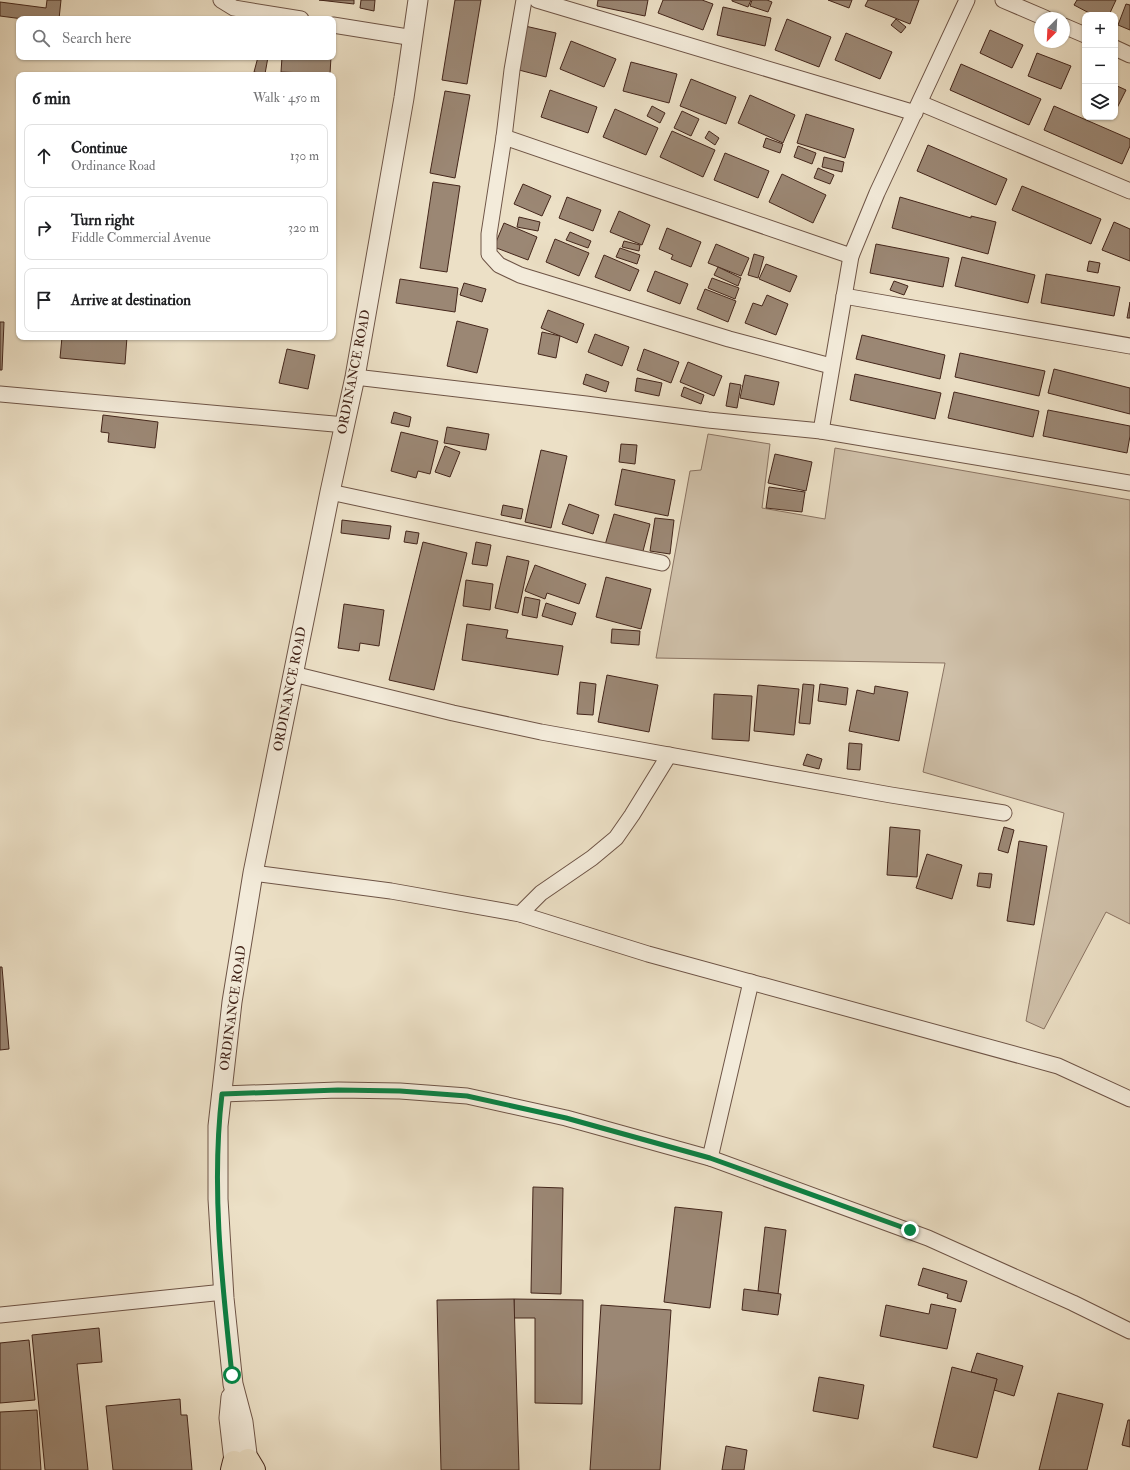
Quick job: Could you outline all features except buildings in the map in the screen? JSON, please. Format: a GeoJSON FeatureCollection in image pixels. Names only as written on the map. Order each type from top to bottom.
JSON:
{"type":"FeatureCollection","features":[{"type":"Feature","properties":{"kind":"street"},"geometry":{"type":"LineString","coordinates":[[221,0],[234,8],[283,16]]}},
{"type":"Feature","properties":{"kind":"street","name":"ORDINANCE ROAD"},"geometry":{"type":"LineString","coordinates":[[242,1467],[242,1414],[233,1384],[224,1292],[217,1164],[218,1126],[232,1002],[253,872],[330,492],[355,377],[414,38],[418,0]]}},
{"type":"Feature","properties":{"kind":"street"},"geometry":{"type":"LineString","coordinates":[[524,0],[512,70],[504,137],[489,234],[489,254],[499,265],[520,275],[729,339],[831,366]]}},
{"type":"Feature","properties":{"kind":"street"},"geometry":{"type":"LineString","coordinates":[[537,0],[917,108],[1130,191]]}},
{"type":"Feature","properties":{"kind":"street"},"geometry":{"type":"LineString","coordinates":[[821,431],[851,256],[877,193],[967,0]]}},
{"type":"Feature","properties":{"kind":"street"},"geometry":{"type":"LineString","coordinates":[[1003,0],[1034,13]]}},
{"type":"Feature","properties":{"kind":"street"},"geometry":{"type":"LineString","coordinates":[[336,25],[414,38]]}},
{"type":"Feature","properties":{"kind":"street"},"geometry":{"type":"LineString","coordinates":[[1070,29],[1082,34]]}},
{"type":"Feature","properties":{"kind":"street"},"geometry":{"type":"LineString","coordinates":[[1118,49],[1130,55]]}},
{"type":"Feature","properties":{"kind":"street"},"geometry":{"type":"LineString","coordinates":[[504,137],[851,256]]}},
{"type":"Feature","properties":{"kind":"street"},"geometry":{"type":"LineString","coordinates":[[844,296],[1130,346]]}},
{"type":"Feature","properties":{"kind":"street"},"geometry":{"type":"LineString","coordinates":[[355,377],[708,420],[821,431],[1130,483]]}},
{"type":"Feature","properties":{"kind":"street"},"geometry":{"type":"LineString","coordinates":[[0,394],[345,425]]}},
{"type":"Feature","properties":{"kind":"street"},"geometry":{"type":"LineString","coordinates":[[330,492],[662,563]]}},
{"type":"Feature","properties":{"kind":"street"},"geometry":{"type":"LineString","coordinates":[[293,674],[453,714],[883,794],[1004,813]]}},
{"type":"Feature","properties":{"kind":"street"},"geometry":{"type":"LineString","coordinates":[[520,914],[541,893],[592,858],[616,838],[669,755]]}},
{"type":"Feature","properties":{"kind":"street"},"geometry":{"type":"LineString","coordinates":[[253,872],[391,891],[520,914],[648,954],[1058,1066],[1130,1099]]}},
{"type":"Feature","properties":{"kind":"street"},"geometry":{"type":"LineString","coordinates":[[710,1158],[751,982]]}},
{"type":"Feature","properties":{"kind":"street"},"geometry":{"type":"LineString","coordinates":[[222,1094],[338,1090],[400,1091],[467,1096],[566,1118],[710,1158],[928,1238],[1073,1303],[1130,1331]]}},
{"type":"Feature","properties":{"kind":"street"},"geometry":{"type":"LineString","coordinates":[[0,1315],[224,1292]]}},
{"type":"Feature","properties":{"kind":"shaded area"},"geometry":{"type":"Polygon","coordinates":[[[708,434],[770,444],[762,508],[825,519],[835,448],[1130,500],[1130,924],[1106,912],[1044,1029],[1026,1021],[1064,813],[923,772],[945,663],[656,658],[690,471],[701,470],[708,434]]]}},
{"type":"Feature","properties":{"kind":"route"},"geometry":{"type":"LineString","coordinates":[[232,1375],[224,1298],[218,1199],[218,1126],[222,1094],[338,1090],[400,1091],[467,1096],[566,1118],[710,1158],[910,1230]]}}]}
